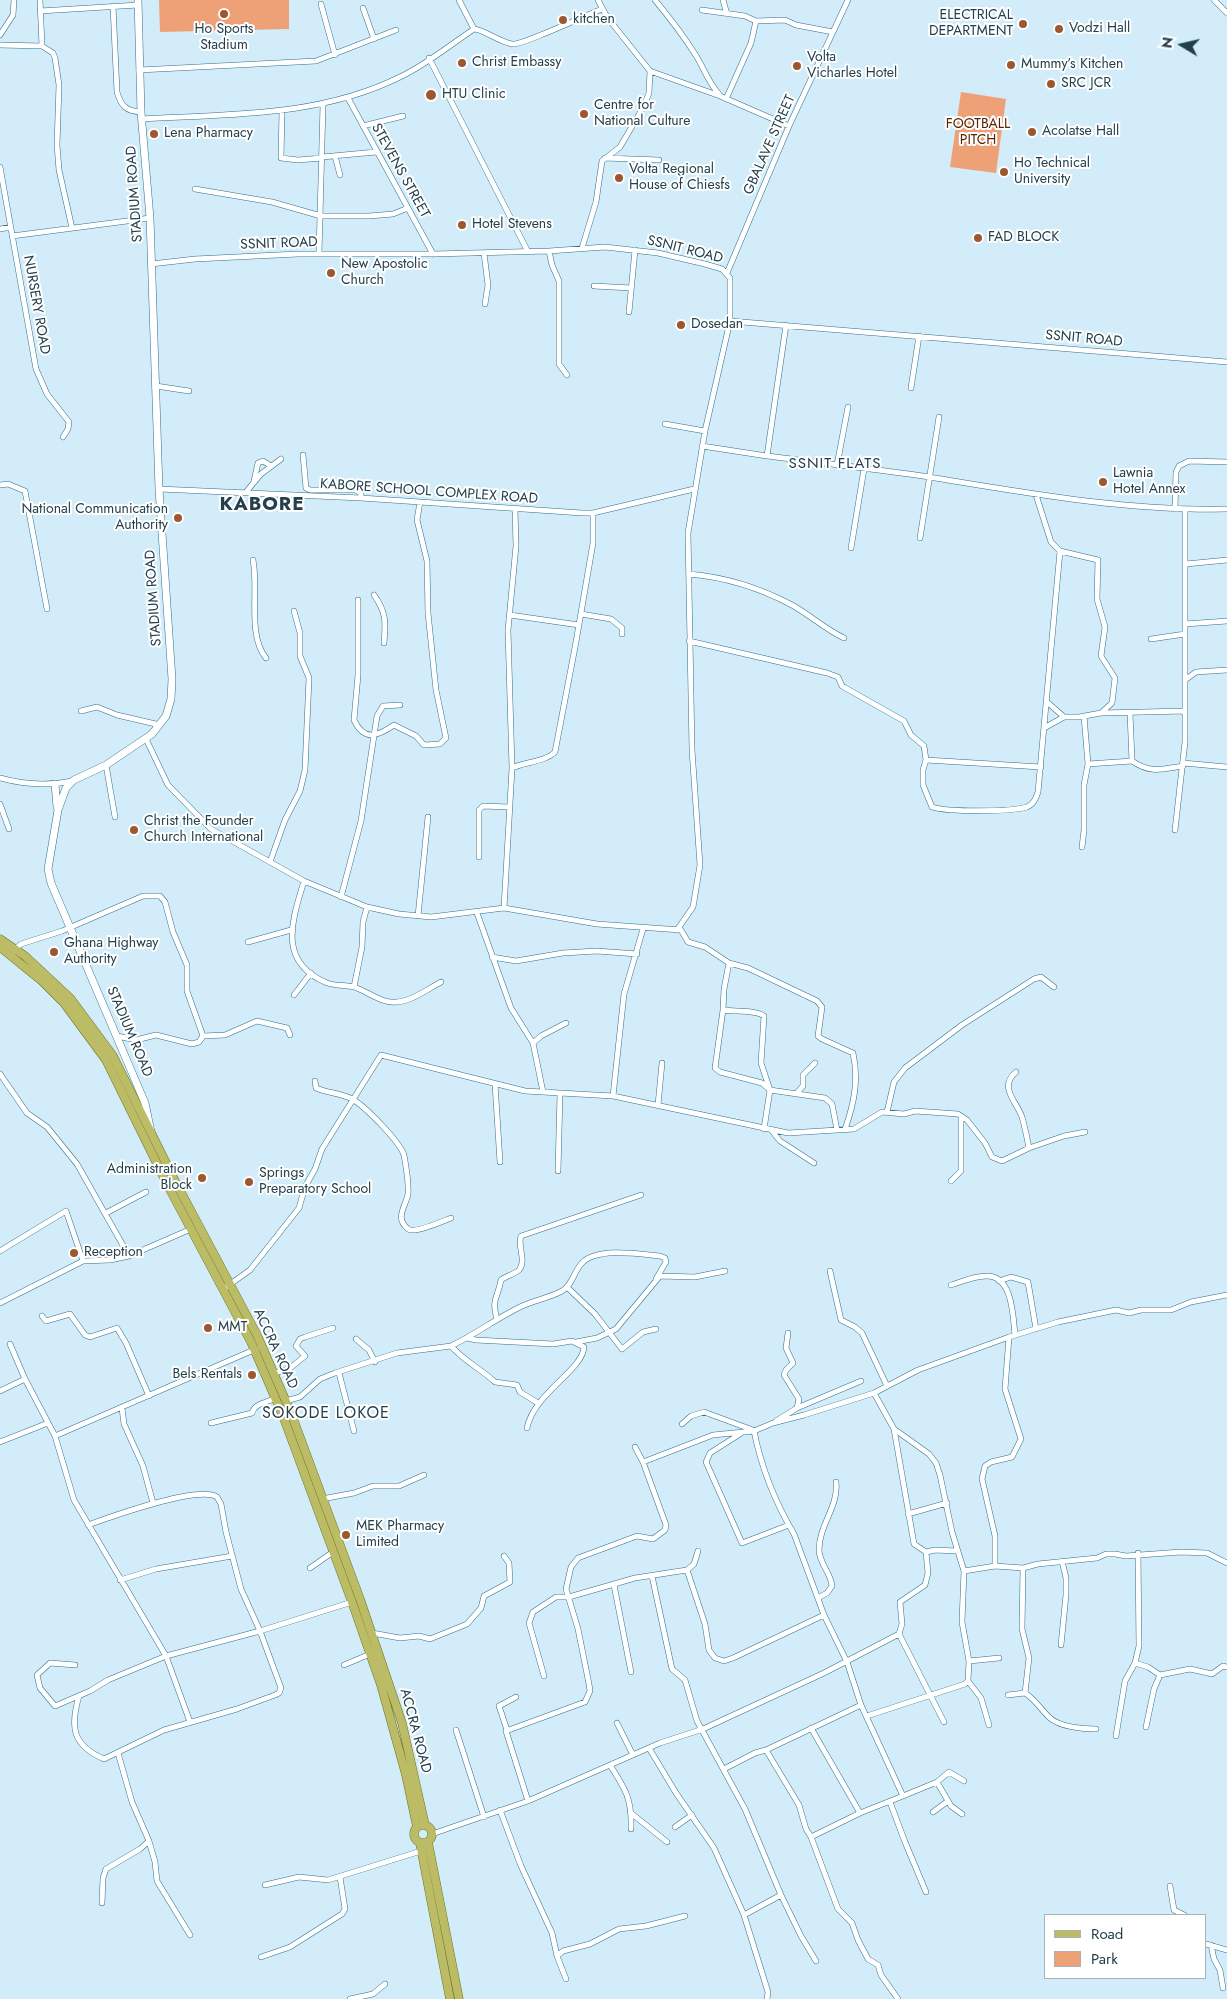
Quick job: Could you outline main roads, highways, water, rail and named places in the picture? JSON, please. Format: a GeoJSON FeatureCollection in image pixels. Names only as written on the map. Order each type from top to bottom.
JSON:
{"type":"FeatureCollection","features":[{"type":"Feature","properties":{"kind":"main road","name":"STADIUM ROAD"},"geometry":{"type":"LineString","coordinates":[[136,1120],[140,1091],[49,876],[58,810],[63,794],[74,780],[106,765],[146,739],[166,716],[171,699],[172,679],[159,489],[150,218],[139,70],[138,3]]}},
{"type":"Feature","properties":{"kind":"main road"},"geometry":{"type":"LineString","coordinates":[[55,784],[58,810]]}},
{"type":"Feature","properties":{"kind":"main road","name":"ACCRA ROAD"},"geometry":{"type":"LineString","coordinates":[[0,939],[48,975],[91,1023],[113,1056],[226,1288],[258,1348],[274,1373],[372,1633],[402,1723],[421,1826],[413,1836],[423,1845],[459,1999]]}},
{"type":"Feature","properties":{"kind":"main road","name":"ACCRA ROAD"},"geometry":{"type":"LineString","coordinates":[[0,947],[42,981],[84,1028],[106,1060],[191,1229],[226,1288]]}},
{"type":"Feature","properties":{"kind":"main road"},"geometry":{"type":"LineString","coordinates":[[140,1091],[149,1116],[152,1135]]}},
{"type":"Feature","properties":{"kind":"main road","name":"ACCRA ROAD"},"geometry":{"type":"LineString","coordinates":[[258,1348],[370,1654],[394,1725],[421,1826]]}},
{"type":"Feature","properties":{"kind":"main road","name":"ACCRA ROAD"},"geometry":{"type":"LineString","coordinates":[[421,1826],[430,1829],[432,1834],[423,1845],[450,1999]]}},
{"type":"Feature","properties":{"kind":"place","name":"Ho Sports Stadium"},"geometry":{"type":"Point","coordinates":[224,14]}},
{"type":"Feature","properties":{"kind":"place","name":"kitchen"},"geometry":{"type":"Point","coordinates":[563,20]}},
{"type":"Feature","properties":{"kind":"place","name":"ELECTRICAL DEPARTMENT"},"geometry":{"type":"Point","coordinates":[1023,24]}},
{"type":"Feature","properties":{"kind":"place","name":"Vodzi Hall"},"geometry":{"type":"Point","coordinates":[1059,29]}},
{"type":"Feature","properties":{"kind":"place","name":"Christ Embassy"},"geometry":{"type":"Point","coordinates":[462,63]}},
{"type":"Feature","properties":{"kind":"place","name":"Mummy’s Kitchen"},"geometry":{"type":"Point","coordinates":[1011,65]}},
{"type":"Feature","properties":{"kind":"place","name":"Volta Vicharles Hotel"},"geometry":{"type":"Point","coordinates":[797,66]}},
{"type":"Feature","properties":{"kind":"place","name":"SRC JCR"},"geometry":{"type":"Point","coordinates":[1051,84]}},
{"type":"Feature","properties":{"kind":"place","name":"HTU Clinic"},"geometry":{"type":"Point","coordinates":[431,95]}},
{"type":"Feature","properties":{"kind":"place","name":"Centre for National Culture"},"geometry":{"type":"Point","coordinates":[584,114]}},
{"type":"Feature","properties":{"kind":"place","name":"Acolatse Hall"},"geometry":{"type":"Point","coordinates":[1032,132]}},
{"type":"Feature","properties":{"kind":"place","name":"Lena Pharmacy"},"geometry":{"type":"Point","coordinates":[154,134]}},
{"type":"Feature","properties":{"kind":"place","name":"Ho Technical University"},"geometry":{"type":"Point","coordinates":[1004,172]}},
{"type":"Feature","properties":{"kind":"place","name":"Volta Regional House of Chiesfs"},"geometry":{"type":"Point","coordinates":[619,178]}},
{"type":"Feature","properties":{"kind":"place","name":"Hotel Stevens"},"geometry":{"type":"Point","coordinates":[462,225]}},
{"type":"Feature","properties":{"kind":"place","name":"FAD BLOCK"},"geometry":{"type":"Point","coordinates":[978,238]}},
{"type":"Feature","properties":{"kind":"place","name":"New Apostolic Church"},"geometry":{"type":"Point","coordinates":[331,273]}},
{"type":"Feature","properties":{"kind":"place","name":"Dosedan"},"geometry":{"type":"Point","coordinates":[681,325]}},
{"type":"Feature","properties":{"kind":"place","name":"Lawnia Hotel Annex"},"geometry":{"type":"Point","coordinates":[1103,482]}},
{"type":"Feature","properties":{"kind":"place","name":"National Communication Authority"},"geometry":{"type":"Point","coordinates":[178,518]}},
{"type":"Feature","properties":{"kind":"place","name":"Christ the Founder Church International"},"geometry":{"type":"Point","coordinates":[134,830]}},
{"type":"Feature","properties":{"kind":"place","name":"Ghana Highway Authority"},"geometry":{"type":"Point","coordinates":[54,952]}},
{"type":"Feature","properties":{"kind":"place","name":"Administration Block"},"geometry":{"type":"Point","coordinates":[202,1178]}},
{"type":"Feature","properties":{"kind":"place","name":"Springs Preparatory School"},"geometry":{"type":"Point","coordinates":[249,1182]}},
{"type":"Feature","properties":{"kind":"place","name":"Reception"},"geometry":{"type":"Point","coordinates":[74,1253]}},
{"type":"Feature","properties":{"kind":"place","name":"MMT"},"geometry":{"type":"Point","coordinates":[208,1328]}},
{"type":"Feature","properties":{"kind":"place","name":"Bels Rentals"},"geometry":{"type":"Point","coordinates":[252,1375]}},
{"type":"Feature","properties":{"kind":"place","name":"MEK Pharmacy Limited"},"geometry":{"type":"Point","coordinates":[346,1535]}},
{"type":"Feature","properties":{"kind":"district","name":"SSNIT FLATS"},"geometry":{"type":"Point","coordinates":[835,464]}},
{"type":"Feature","properties":{"kind":"district","name":"KABORE"},"geometry":{"type":"Point","coordinates":[262,505]}},
{"type":"Feature","properties":{"kind":"district","name":"SOKODE LOKOE"},"geometry":{"type":"Point","coordinates":[326,1414]}},
{"type":"Feature","properties":{"kind":"park label","name":"FOOTBALL PITCH"},"geometry":{"type":"Point","coordinates":[978,134]}}]}
